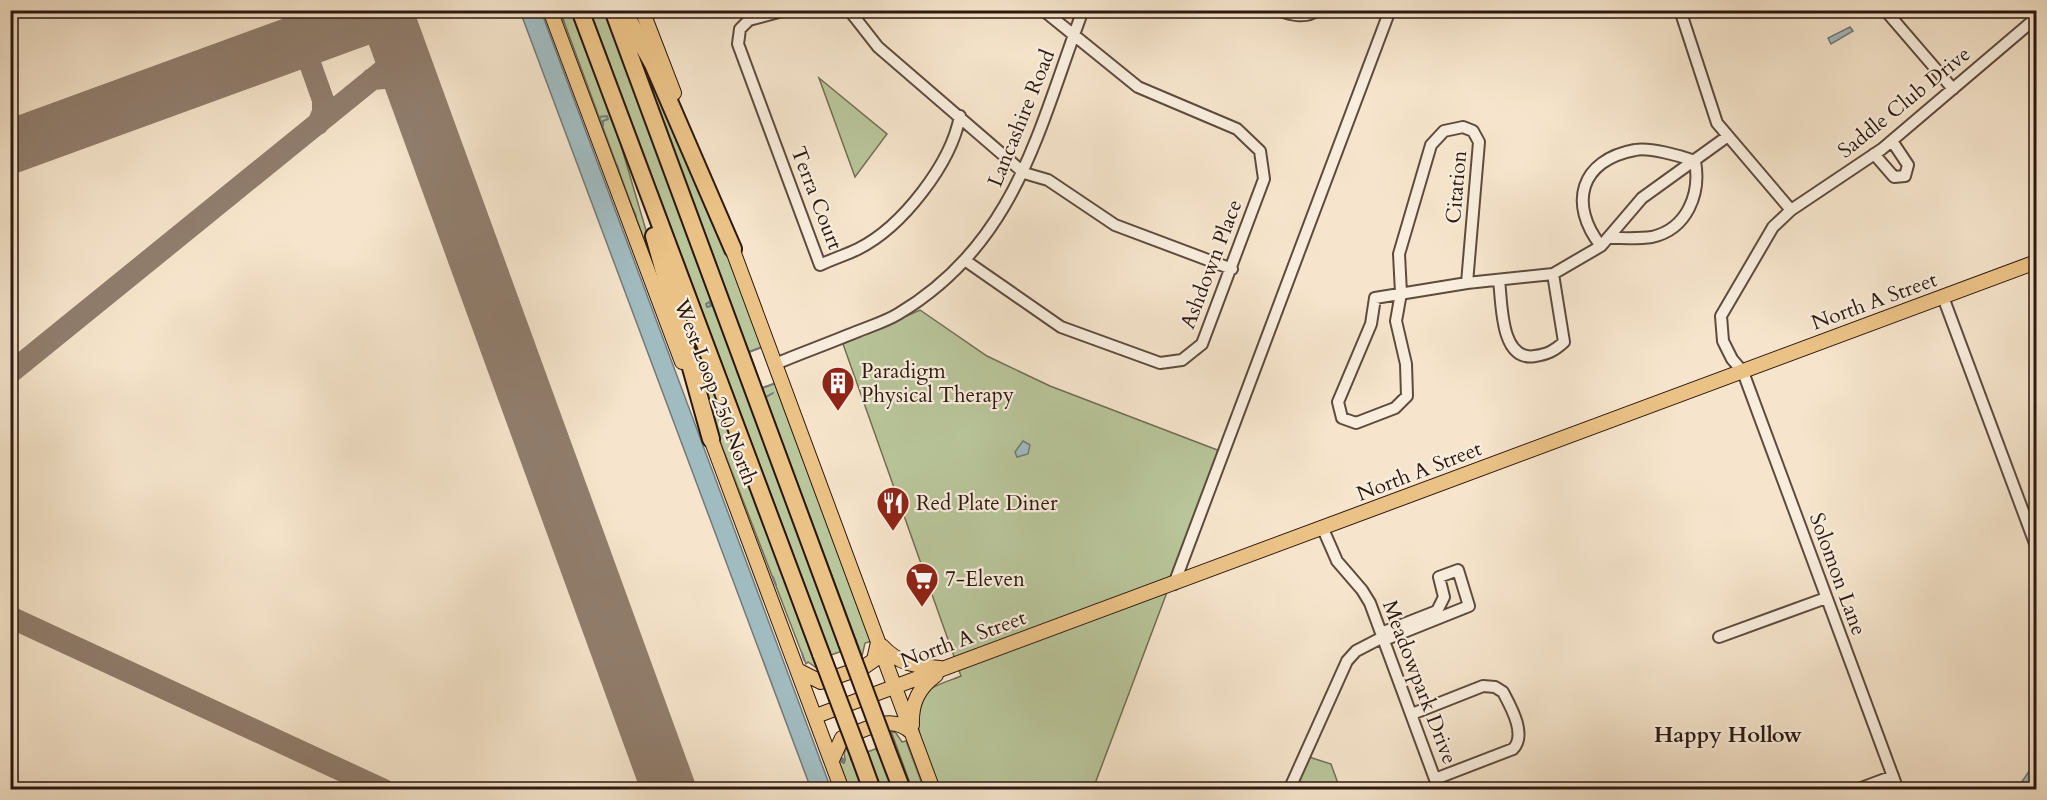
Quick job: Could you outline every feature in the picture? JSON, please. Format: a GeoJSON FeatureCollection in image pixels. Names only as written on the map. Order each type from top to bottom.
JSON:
{"type":"FeatureCollection","features":[{"type":"Feature","properties":{"kind":"highway"},"geometry":{"type":"LineString","coordinates":[[580,10],[872,789]]}},
{"type":"Feature","properties":{"kind":"highway"},"geometry":{"type":"LineString","coordinates":[[613,10],[902,789]]}},
{"type":"Feature","properties":{"kind":"highway"},"geometry":{"type":"LineString","coordinates":[[622,10],[653,64],[733,249]]}},
{"type":"Feature","properties":{"kind":"highway"},"geometry":{"type":"LineString","coordinates":[[620,117],[711,440]]}},
{"type":"Feature","properties":{"kind":"main road","name":"West Loop 250 North"},"geometry":{"type":"LineString","coordinates":[[550,10],[842,789]]}},
{"type":"Feature","properties":{"kind":"main road"},"geometry":{"type":"LineString","coordinates":[[642,10],[933,789]]}},
{"type":"Feature","properties":{"kind":"main road","name":"North A Street"},"geometry":{"type":"LineString","coordinates":[[816,716],[2037,262]]}},
{"type":"Feature","properties":{"kind":"main road"},"geometry":{"type":"LineString","coordinates":[[878,642],[890,654],[904,662],[945,668]]}},
{"type":"Feature","properties":{"kind":"main road"},"geometry":{"type":"LineString","coordinates":[[799,671],[821,682],[864,667],[874,660],[878,642]]}},
{"type":"Feature","properties":{"kind":"main road"},"geometry":{"type":"LineString","coordinates":[[912,733],[912,714],[921,688],[945,668]]}},
{"type":"Feature","properties":{"kind":"main road"},"geometry":{"type":"LineString","coordinates":[[832,760],[842,738],[888,721],[904,724],[912,733]]}},
{"type":"Feature","properties":{"kind":"street","name":"Terra Court"},"geometry":{"type":"LineString","coordinates":[[786,10],[748,20],[740,29],[738,44],[820,264],[860,248],[909,210],[944,160],[960,116]]}},
{"type":"Feature","properties":{"kind":"street"},"geometry":{"type":"LineString","coordinates":[[849,10],[878,46],[1024,173],[1048,180],[1115,225],[1232,269]]}},
{"type":"Feature","properties":{"kind":"street"},"geometry":{"type":"LineString","coordinates":[[1044,10],[1074,36]]}},
{"type":"Feature","properties":{"kind":"street","name":"Lancashire Road"},"geometry":{"type":"LineString","coordinates":[[775,364],[896,316],[933,292],[966,261],[997,223],[1024,173],[1083,10]]}},
{"type":"Feature","properties":{"kind":"street"},"geometry":{"type":"LineString","coordinates":[[1278,10],[1293,16],[1313,14],[1318,10]]}},
{"type":"Feature","properties":{"kind":"street"},"geometry":{"type":"LineString","coordinates":[[1174,584],[1390,10]]}},
{"type":"Feature","properties":{"kind":"street"},"geometry":{"type":"LineString","coordinates":[[1680,10],[1717,123],[1791,210]]}},
{"type":"Feature","properties":{"kind":"street"},"geometry":{"type":"LineString","coordinates":[[1887,11],[1953,89]]}},
{"type":"Feature","properties":{"kind":"street","name":"Saddle Club Drive"},"geometry":{"type":"LineString","coordinates":[[1743,372],[1732,359],[1723,341],[1721,316],[1773,226],[1791,210],[1892,141],[2037,18]]}},
{"type":"Feature","properties":{"kind":"street"},"geometry":{"type":"LineString","coordinates":[[2028,26],[2037,34]]}},
{"type":"Feature","properties":{"kind":"street","name":"Ashdown Place"},"geometry":{"type":"LineString","coordinates":[[966,261],[1061,327],[1160,363],[1182,360],[1202,344],[1264,179],[1259,149],[1237,129],[1138,87],[1074,36]]}},
{"type":"Feature","properties":{"kind":"street","name":"Citation"},"geometry":{"type":"LineString","coordinates":[[1401,293],[1399,254],[1431,145],[1444,131],[1463,127],[1473,131],[1479,142],[1467,283]]}},
{"type":"Feature","properties":{"kind":"street"},"geometry":{"type":"LineString","coordinates":[[1401,293],[1396,321],[1406,364],[1407,396],[1395,408],[1356,423],[1342,418],[1338,402],[1371,324],[1375,298],[1401,293],[1467,283],[1553,274],[1605,242],[1642,198],[1728,136]]}},
{"type":"Feature","properties":{"kind":"street"},"geometry":{"type":"LineString","coordinates":[[1875,154],[1894,177],[1905,176],[1908,165],[1892,141]]}},
{"type":"Feature","properties":{"kind":"street"},"geometry":{"type":"LineString","coordinates":[[1638,149],[1695,161],[1695,198],[1679,224],[1653,237],[1605,242],[1589,231],[1583,211],[1582,190],[1592,171],[1613,156],[1638,149]]}},
{"type":"Feature","properties":{"kind":"street"},"geometry":{"type":"LineString","coordinates":[[1499,280],[1507,339],[1517,353],[1529,357],[1551,354],[1564,342],[1553,274]]}},
{"type":"Feature","properties":{"kind":"street"},"geometry":{"type":"LineString","coordinates":[[1943,297],[2037,546]]}},
{"type":"Feature","properties":{"kind":"street","name":"Solomon Lane"},"geometry":{"type":"LineString","coordinates":[[1743,372],[1898,789]]}},
{"type":"Feature","properties":{"kind":"street","name":"Meadowpark Drive"},"geometry":{"type":"LineString","coordinates":[[1323,529],[1337,561],[1370,603],[1437,784]]}},
{"type":"Feature","properties":{"kind":"street"},"geometry":{"type":"LineString","coordinates":[[1719,637],[1826,598]]}},
{"type":"Feature","properties":{"kind":"street"},"geometry":{"type":"LineString","coordinates":[[1289,789],[1347,661],[1356,651],[1383,637],[1439,615]]}},
{"type":"Feature","properties":{"kind":"street"},"geometry":{"type":"LineString","coordinates":[[1412,714],[1483,686],[1491,686],[1503,692],[1519,732],[1518,743],[1513,749],[1437,784]]}},
{"type":"Feature","properties":{"kind":"street"},"geometry":{"type":"LineString","coordinates":[[1856,789],[1893,776]]}},
{"type":"Feature","properties":{"kind":"green space"},"geometry":{"type":"Polygon","coordinates":[[[560,11],[573,11],[615,125],[655,261],[652,261],[560,11]]]}},
{"type":"Feature","properties":{"kind":"green space"},"geometry":{"type":"Polygon","coordinates":[[[590,11],[606,11],[845,650],[831,655],[590,11]]]}},
{"type":"Feature","properties":{"kind":"green space"},"geometry":{"type":"Polygon","coordinates":[[[647,64],[701,183],[762,347],[749,352],[642,66],[647,64]]]}},
{"type":"Feature","properties":{"kind":"green space"},"geometry":{"type":"Polygon","coordinates":[[[819,78],[887,134],[855,177],[819,78]]]}},
{"type":"Feature","properties":{"kind":"green space"},"geometry":{"type":"Polygon","coordinates":[[[682,308],[822,672],[808,662],[806,664],[705,402],[682,308]]]}},
{"type":"Feature","properties":{"kind":"green space"},"geometry":{"type":"Polygon","coordinates":[[[920,310],[987,356],[1050,386],[1220,451],[1093,789],[940,789],[925,752],[918,725],[918,712],[922,700],[934,687],[961,676],[843,344],[920,310]]]}},
{"type":"Feature","properties":{"kind":"green space"},"geometry":{"type":"Polygon","coordinates":[[[776,383],[872,641],[865,643],[862,656],[762,388],[776,383]]]}},
{"type":"Feature","properties":{"kind":"green space"},"geometry":{"type":"Polygon","coordinates":[[[891,731],[896,733],[902,742],[906,741],[924,789],[912,789],[891,731]]]}},
{"type":"Feature","properties":{"kind":"green space"},"geometry":{"type":"Polygon","coordinates":[[[849,745],[866,789],[849,789],[839,762],[845,759],[844,753],[849,745]]]}},
{"type":"Feature","properties":{"kind":"green space"},"geometry":{"type":"Polygon","coordinates":[[[881,747],[897,789],[881,789],[867,752],[881,747]]]}},
{"type":"Feature","properties":{"kind":"green space"},"geometry":{"type":"Polygon","coordinates":[[[1309,757],[1331,764],[1340,789],[1289,790],[1309,757]]]}},
{"type":"Feature","properties":{"kind":"water"},"geometry":{"type":"Polygon","coordinates":[[[520,11],[541,11],[831,789],[811,789],[520,11]]]}},
{"type":"Feature","properties":{"kind":"water"},"geometry":{"type":"Polygon","coordinates":[[[1850,27],[1853,31],[1831,44],[1828,38],[1850,27]]]}},
{"type":"Feature","properties":{"kind":"water"},"geometry":{"type":"Polygon","coordinates":[[[1023,441],[1030,445],[1028,454],[1017,457],[1015,452],[1023,441]]]}},
{"type":"Feature","properties":{"kind":"water"},"geometry":{"type":"Polygon","coordinates":[[[2036,761],[2036,789],[2017,789],[2036,761]]]}},
{"type":"Feature","properties":{"kind":"waterway"},"geometry":{"type":"LineString","coordinates":[[560,10],[564,22]]}},
{"type":"Feature","properties":{"kind":"waterway"},"geometry":{"type":"LineString","coordinates":[[607,116],[608,119],[603,121],[603,126],[599,117],[607,116]]}},
{"type":"Feature","properties":{"kind":"waterway"},"geometry":{"type":"LineString","coordinates":[[617,165],[619,171]]}},
{"type":"Feature","properties":{"kind":"waterway"},"geometry":{"type":"LineString","coordinates":[[633,209],[636,216]]}},
{"type":"Feature","properties":{"kind":"waterway"},"geometry":{"type":"LineString","coordinates":[[709,302],[711,306],[707,307],[706,304],[709,302]]}},
{"type":"Feature","properties":{"kind":"waterway"},"geometry":{"type":"LineString","coordinates":[[762,347],[776,383],[762,388],[749,352],[762,347]]}},
{"type":"Feature","properties":{"kind":"waterway"},"geometry":{"type":"LineString","coordinates":[[766,397],[773,393]]}},
{"type":"Feature","properties":{"kind":"waterway"},"geometry":{"type":"LineString","coordinates":[[716,414],[723,411]]}},
{"type":"Feature","properties":{"kind":"waterway"},"geometry":{"type":"LineString","coordinates":[[741,498],[744,505]]}},
{"type":"Feature","properties":{"kind":"waterway"},"geometry":{"type":"LineString","coordinates":[[773,577],[776,585]]}},
{"type":"Feature","properties":{"kind":"waterway"},"geometry":{"type":"LineString","coordinates":[[802,653],[804,660]]}},
{"type":"Feature","properties":{"kind":"waterway"},"geometry":{"type":"LineString","coordinates":[[842,758],[845,760],[844,763],[840,761],[842,758]]}},
{"type":"Feature","properties":{"kind":"waterway"},"geometry":{"type":"LineString","coordinates":[[840,766],[843,773]]}},
{"type":"Feature","properties":{"kind":"taxiway"},"geometry":{"type":"LineString","coordinates":[[291,10],[323,100],[323,112],[318,124]]}},
{"type":"Feature","properties":{"kind":"taxiway"},"geometry":{"type":"LineString","coordinates":[[361,19],[380,21],[395,36]]}},
{"type":"Feature","properties":{"kind":"taxiway"},"geometry":{"type":"LineString","coordinates":[[10,373],[386,68],[395,53],[395,36]]}},
{"type":"Feature","properties":{"kind":"taxiway"},"geometry":{"type":"LineString","coordinates":[[280,48],[299,52],[310,62]]}},
{"type":"Feature","properties":{"kind":"taxiway"},"geometry":{"type":"LineString","coordinates":[[372,79],[396,77],[413,88]]}},
{"type":"Feature","properties":{"kind":"taxiway"},"geometry":{"type":"LineString","coordinates":[[10,617],[384,790]]}},
{"type":"Feature","properties":{"kind":"runway"},"geometry":{"type":"LineString","coordinates":[[385,10],[669,790]]}},
{"type":"Feature","properties":{"kind":"runway"},"geometry":{"type":"LineString","coordinates":[[10,147],[361,19]]}},
{"type":"Feature","properties":{"kind":"place","name":"Paradigm Physical Therapy"},"geometry":{"type":"Point","coordinates":[838,412]}},
{"type":"Feature","properties":{"kind":"place","name":"Red Plate Diner"},"geometry":{"type":"Point","coordinates":[893,532]}},
{"type":"Feature","properties":{"kind":"place","name":"7-Eleven"},"geometry":{"type":"Point","coordinates":[922,608]}},
{"type":"Feature","properties":{"kind":"district","name":"Happy Hollow"},"geometry":{"type":"Point","coordinates":[1728,734]}}]}
